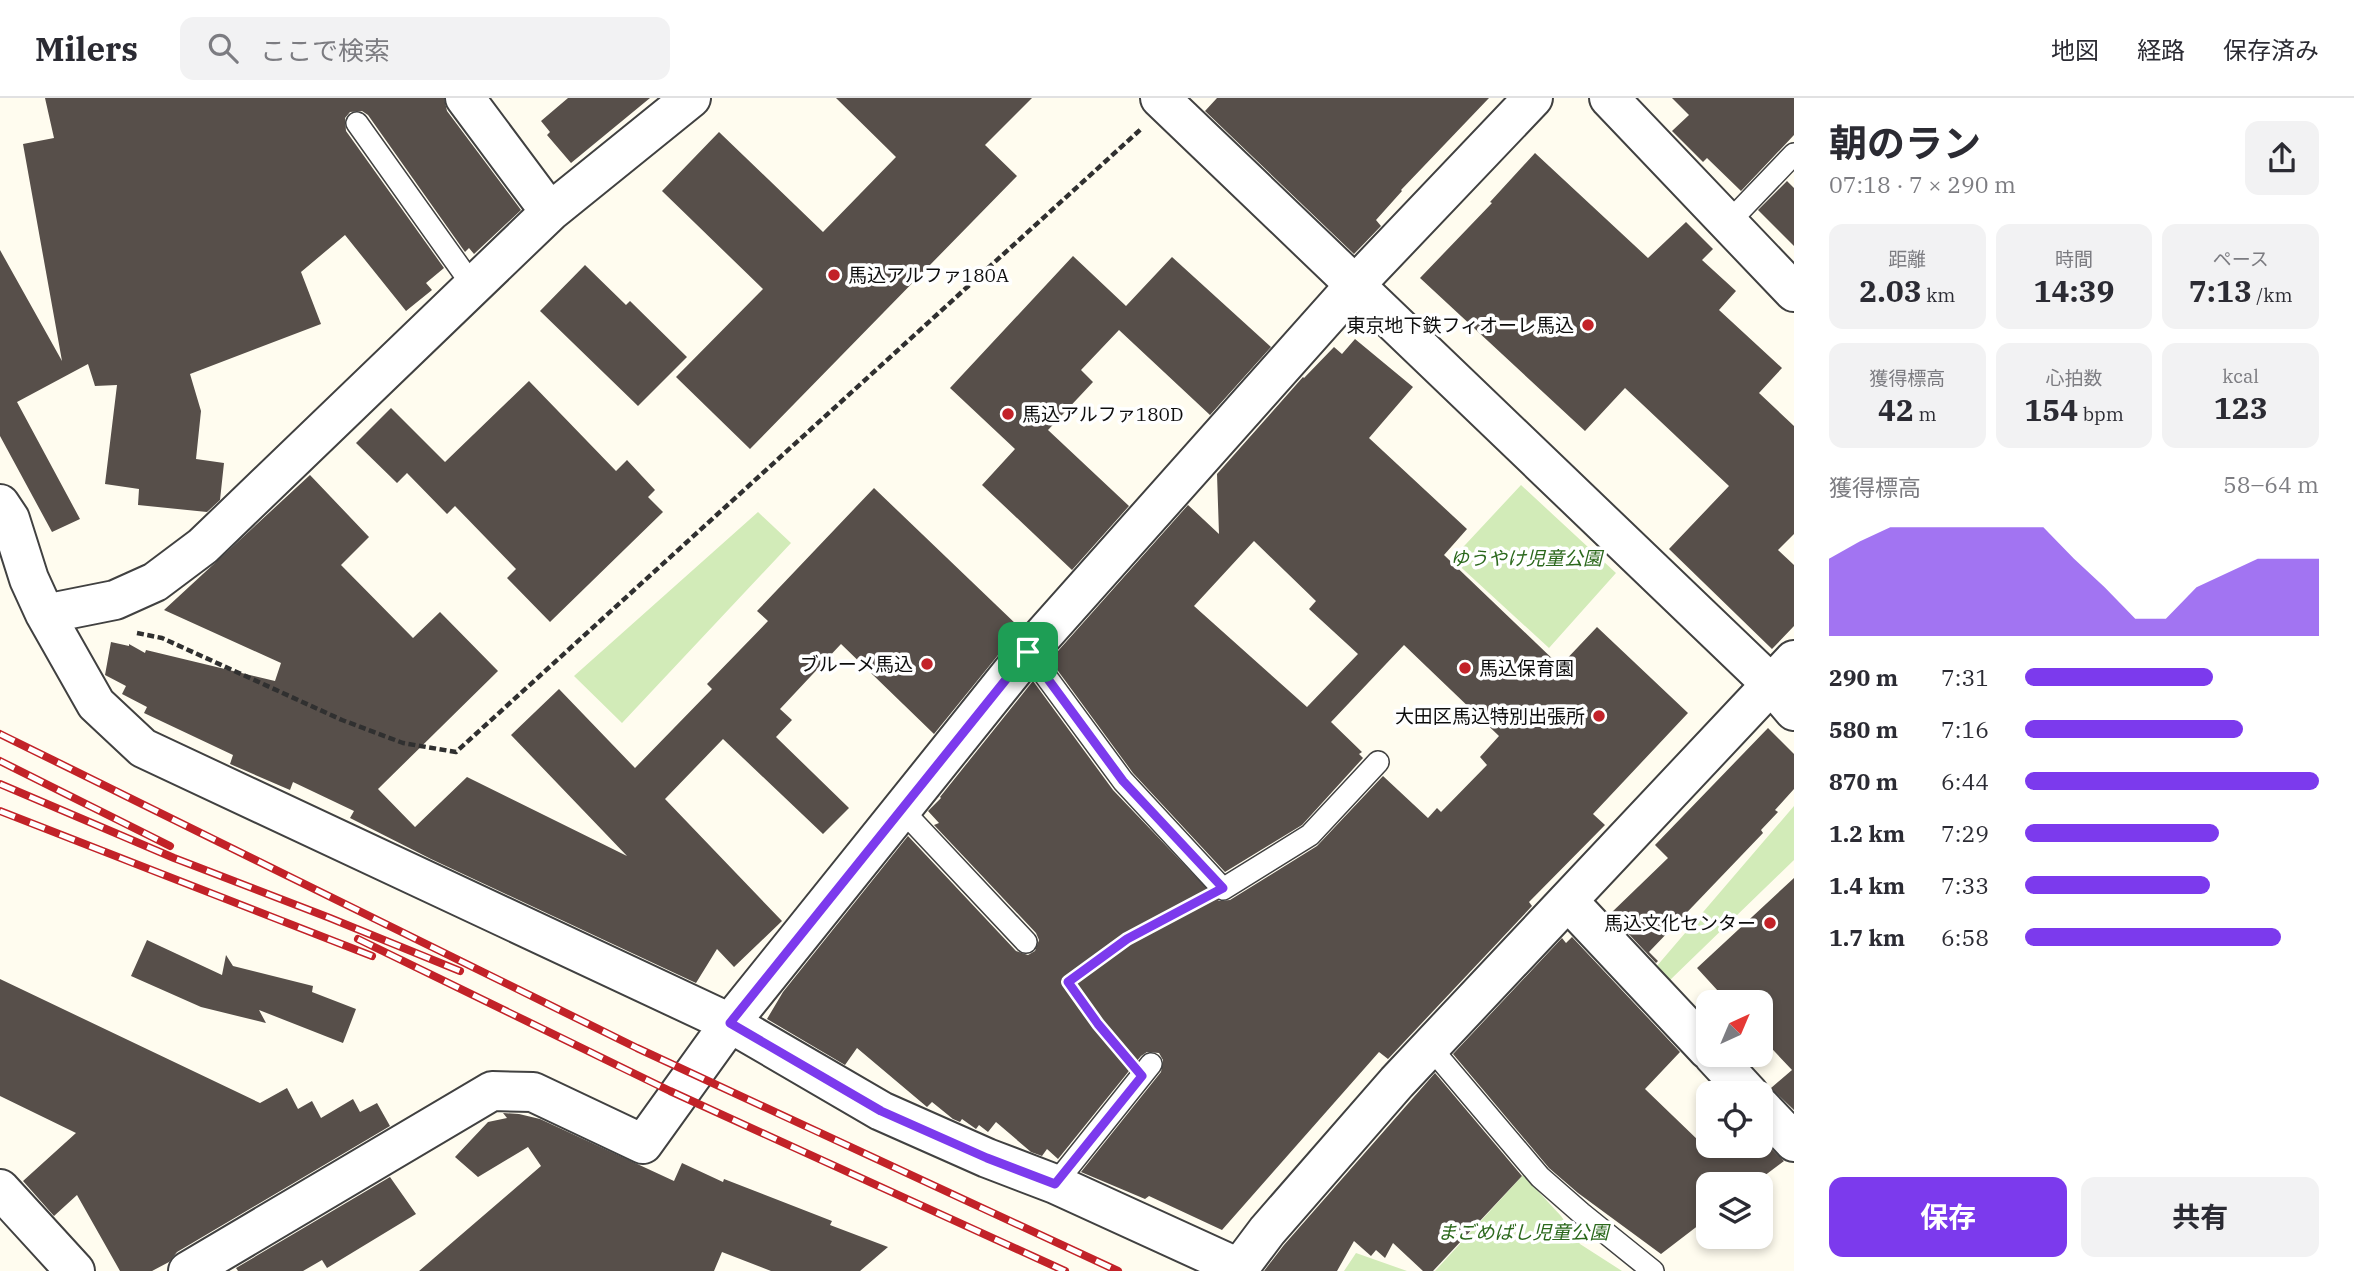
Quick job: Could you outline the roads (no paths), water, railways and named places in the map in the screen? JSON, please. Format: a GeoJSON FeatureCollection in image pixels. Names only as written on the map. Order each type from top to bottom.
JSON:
{"type":"FeatureCollection","features":[{"type":"Feature","properties":{"kind":"street"},"geometry":{"type":"LineString","coordinates":[[465,98],[550,212]]}},
{"type":"Feature","properties":{"kind":"street"},"geometry":{"type":"LineString","coordinates":[[45,614],[115,600],[155,582],[203,546],[550,212],[691,98]]}},
{"type":"Feature","properties":{"kind":"street"},"geometry":{"type":"LineString","coordinates":[[188,1271],[492,1091],[533,1092],[643,1143],[730,1023],[903,811],[1028,652],[1355,285],[1533,98]]}},
{"type":"Feature","properties":{"kind":"street"},"geometry":{"type":"LineString","coordinates":[[1609,98],[1794,292]]}},
{"type":"Feature","properties":{"kind":"street"},"geometry":{"type":"LineString","coordinates":[[0,504],[10,519],[29,579],[45,614],[96,704],[143,748],[730,1023],[881,1111],[987,1158],[1055,1184],[1238,1269],[1278,1218],[1430,1047],[1568,901],[1786,685],[1355,285],[1164,101]]}},
{"type":"Feature","properties":{"kind":"street"},"geometry":{"type":"LineString","coordinates":[[1568,901],[1696,1037]]}},
{"type":"Feature","properties":{"kind":"street"},"geometry":{"type":"LineString","coordinates":[[1725,1068],[1737,1081]]}},
{"type":"Feature","properties":{"kind":"street"},"geometry":{"type":"LineString","coordinates":[[1773,1120],[1794,1142]]}},
{"type":"Feature","properties":{"kind":"street"},"geometry":{"type":"LineString","coordinates":[[0,1189],[75,1271]]}},
{"type":"Feature","properties":{"kind":"lane"},"geometry":{"type":"LineString","coordinates":[[357,123],[473,286]]}},
{"type":"Feature","properties":{"kind":"lane"},"geometry":{"type":"LineString","coordinates":[[1729,222],[1794,154]]}},
{"type":"Feature","properties":{"kind":"lane"},"geometry":{"type":"LineString","coordinates":[[1028,652],[1123,781],[1223,888],[1310,835],[1378,762]]}},
{"type":"Feature","properties":{"kind":"lane"},"geometry":{"type":"LineString","coordinates":[[903,811],[1026,942]]}},
{"type":"Feature","properties":{"kind":"lane"},"geometry":{"type":"LineString","coordinates":[[1430,1047],[1539,1177],[1653,1271]]}},
{"type":"Feature","properties":{"kind":"lane"},"geometry":{"type":"LineString","coordinates":[[1055,1184],[1146,1070]]}},
{"type":"Feature","properties":{"kind":"railway"},"geometry":{"type":"LineString","coordinates":[[0,734],[637,1048],[1118,1271]]}},
{"type":"Feature","properties":{"kind":"railway"},"geometry":{"type":"LineString","coordinates":[[0,761],[170,846]]}},
{"type":"Feature","properties":{"kind":"railway"},"geometry":{"type":"LineString","coordinates":[[0,784],[174,858],[460,971]]}},
{"type":"Feature","properties":{"kind":"railway"},"geometry":{"type":"LineString","coordinates":[[0,811],[372,956]]}},
{"type":"Feature","properties":{"kind":"railway"},"geometry":{"type":"LineString","coordinates":[[358,939],[670,1091],[1065,1271]]}},
{"type":"Feature","properties":{"kind":"place","name":"馬込アルファ180A"},"geometry":{"type":"Point","coordinates":[834,275]}},
{"type":"Feature","properties":{"kind":"place","name":"東京地下鉄フィオーレ馬込"},"geometry":{"type":"Point","coordinates":[1588,325]}},
{"type":"Feature","properties":{"kind":"place","name":"馬込アルファ180D"},"geometry":{"type":"Point","coordinates":[1008,414]}},
{"type":"Feature","properties":{"kind":"place","name":"ブルーメ馬込"},"geometry":{"type":"Point","coordinates":[927,664]}},
{"type":"Feature","properties":{"kind":"place","name":"馬込保育園"},"geometry":{"type":"Point","coordinates":[1465,668]}},
{"type":"Feature","properties":{"kind":"place","name":"大田区馬込特別出張所"},"geometry":{"type":"Point","coordinates":[1599,716]}},
{"type":"Feature","properties":{"kind":"place","name":"馬込文化センター"},"geometry":{"type":"Point","coordinates":[1770,923]}},
{"type":"Feature","properties":{"kind":"park label","name":"ゆうやけ児童公園"},"geometry":{"type":"Point","coordinates":[1526,558]}},
{"type":"Feature","properties":{"kind":"park label","name":"まごめばし児童公園"},"geometry":{"type":"Point","coordinates":[1523,1232]}}]}
